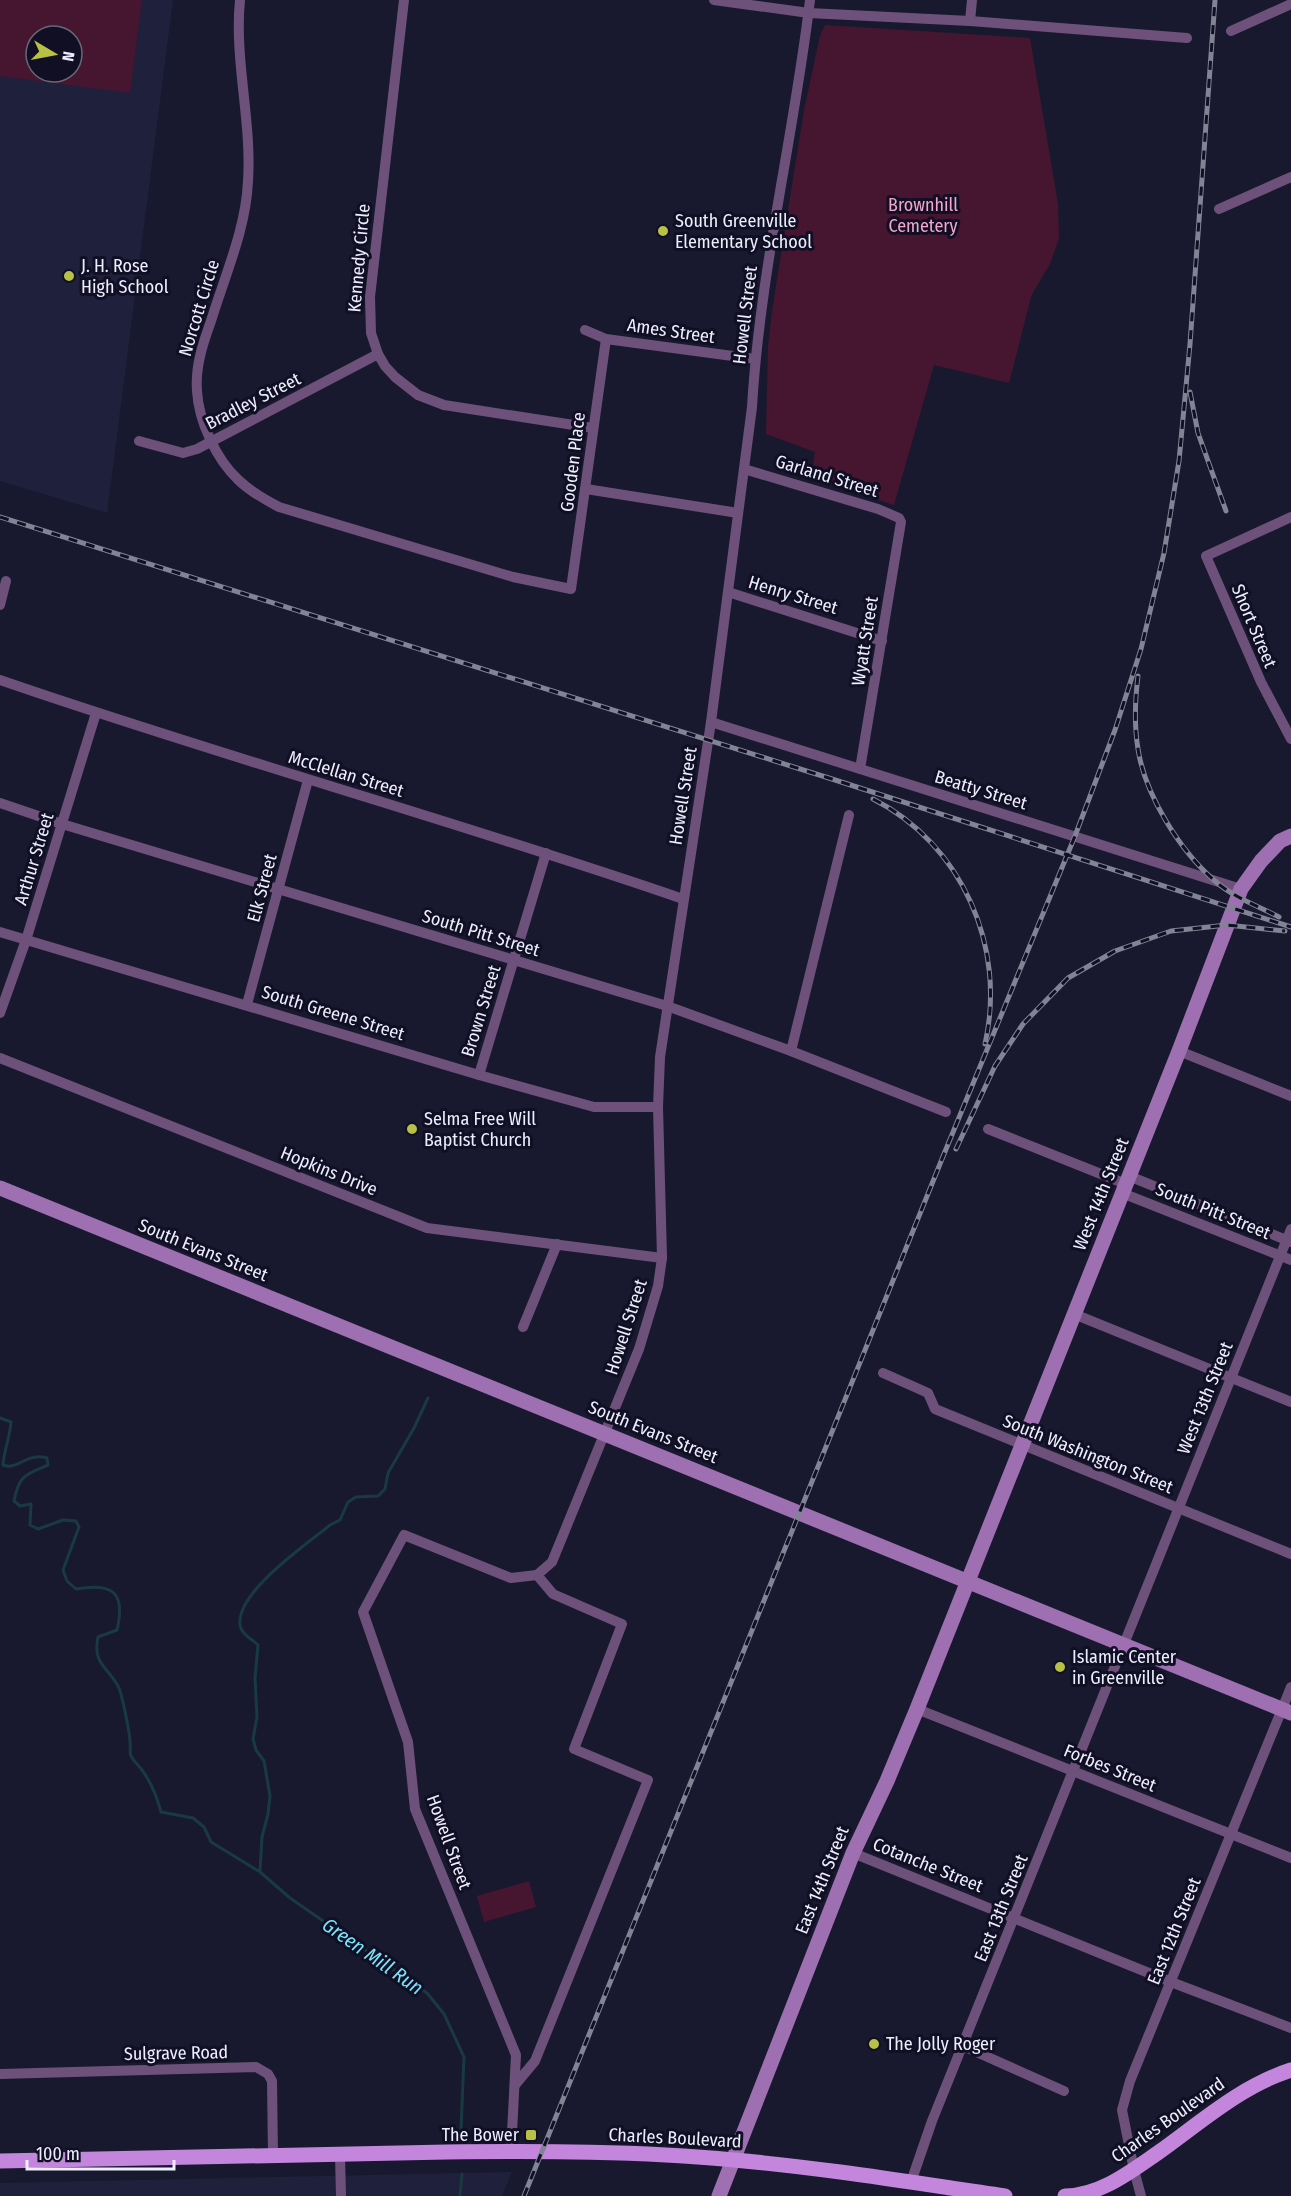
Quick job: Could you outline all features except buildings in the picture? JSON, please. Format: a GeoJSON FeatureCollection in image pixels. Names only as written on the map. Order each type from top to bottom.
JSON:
{"type":"FeatureCollection","features":[{"type":"Feature","properties":{"kind":"main road","name":"Charles Boulevard"},"geometry":{"type":"LineString","coordinates":[[1065,2196],[1094,2191],[1106,2186],[1134,2170],[1250,2087],[1271,2076],[1291,2070]]}},
{"type":"Feature","properties":{"kind":"main road","name":"Charles Boulevard"},"geometry":{"type":"LineString","coordinates":[[0,2161],[511,2152],[734,2160],[1005,2196]]}},
{"type":"Feature","properties":{"kind":"street","name":"Norcott Circle"},"geometry":{"type":"LineString","coordinates":[[240,0],[238,33],[249,158],[248,181],[239,237],[203,344],[197,375],[196,391],[202,419],[212,442],[231,474],[254,494],[279,507],[513,577],[571,589]]}},
{"type":"Feature","properties":{"kind":"street","name":"Kennedy Circle"},"geometry":{"type":"LineString","coordinates":[[404,0],[370,297],[371,333],[378,354],[395,377],[418,395],[444,405],[593,428]]}},
{"type":"Feature","properties":{"kind":"street"},"geometry":{"type":"LineString","coordinates":[[714,0],[809,13],[970,21],[1187,38]]}},
{"type":"Feature","properties":{"kind":"street","name":"Howell Street"},"geometry":{"type":"LineString","coordinates":[[511,2152],[516,2055],[416,1809],[408,1742],[363,1612],[404,1535],[511,1578],[537,1575],[552,1562],[605,1434],[651,1313],[662,1258],[658,1107],[660,1057],[711,722],[752,407],[763,294],[810,0]]}},
{"type":"Feature","properties":{"kind":"street"},"geometry":{"type":"LineString","coordinates":[[970,21],[972,0]]}},
{"type":"Feature","properties":{"kind":"street"},"geometry":{"type":"LineString","coordinates":[[1231,31],[1291,4]]}},
{"type":"Feature","properties":{"kind":"street"},"geometry":{"type":"LineString","coordinates":[[1219,209],[1291,177]]}},
{"type":"Feature","properties":{"kind":"street","name":"Ames Street"},"geometry":{"type":"LineString","coordinates":[[585,330],[606,339],[755,359]]}},
{"type":"Feature","properties":{"kind":"street","name":"Gooden Place"},"geometry":{"type":"LineString","coordinates":[[571,589],[606,339]]}},
{"type":"Feature","properties":{"kind":"street","name":"Bradley Street"},"geometry":{"type":"LineString","coordinates":[[138,441],[183,453],[212,442],[378,354]]}},
{"type":"Feature","properties":{"kind":"street","name":"Garland Street"},"geometry":{"type":"LineString","coordinates":[[744,468],[878,509],[899,518]]}},
{"type":"Feature","properties":{"kind":"street"},"geometry":{"type":"LineString","coordinates":[[586,489],[738,513]]}},
{"type":"Feature","properties":{"kind":"street","name":"Short Street"},"geometry":{"type":"LineString","coordinates":[[1291,517],[1206,556],[1261,682],[1291,739]]}},
{"type":"Feature","properties":{"kind":"street","name":"Wyatt Street"},"geometry":{"type":"LineString","coordinates":[[860,769],[901,522],[899,518]]}},
{"type":"Feature","properties":{"kind":"street"},"geometry":{"type":"LineString","coordinates":[[0,605],[6,581]]}},
{"type":"Feature","properties":{"kind":"street","name":"Henry Street"},"geometry":{"type":"LineString","coordinates":[[728,592],[882,641]]}},
{"type":"Feature","properties":{"kind":"street","name":"McClellan Street"},"geometry":{"type":"LineString","coordinates":[[0,680],[96,713],[546,853],[683,899]]}},
{"type":"Feature","properties":{"kind":"street","name":"Arthur Street"},"geometry":{"type":"LineString","coordinates":[[0,1013],[26,939],[96,713]]}},
{"type":"Feature","properties":{"kind":"street","name":"Beatty Street"},"geometry":{"type":"LineString","coordinates":[[711,722],[1241,889]]}},
{"type":"Feature","properties":{"kind":"street","name":"Elk Street"},"geometry":{"type":"LineString","coordinates":[[247,1004],[308,780]]}},
{"type":"Feature","properties":{"kind":"street","name":"South Pitt Street"},"geometry":{"type":"LineString","coordinates":[[0,803],[278,890],[667,1006],[791,1051],[946,1112]]}},
{"type":"Feature","properties":{"kind":"street"},"geometry":{"type":"LineString","coordinates":[[791,1051],[849,815]]}},
{"type":"Feature","properties":{"kind":"street","name":"West 14th Street"},"geometry":{"type":"LineString","coordinates":[[966,1581],[1179,1051],[1241,889],[1280,841],[1291,836]]}},
{"type":"Feature","properties":{"kind":"street","name":"Brown Street"},"geometry":{"type":"LineString","coordinates":[[479,1075],[546,853]]}},
{"type":"Feature","properties":{"kind":"street","name":"South Greene Street"},"geometry":{"type":"LineString","coordinates":[[0,932],[479,1075],[594,1107],[658,1107]]}},
{"type":"Feature","properties":{"kind":"street"},"geometry":{"type":"LineString","coordinates":[[1179,1051],[1291,1096]]}},
{"type":"Feature","properties":{"kind":"street","name":"Hopkins Drive"},"geometry":{"type":"LineString","coordinates":[[0,1058],[427,1228],[662,1258]]}},
{"type":"Feature","properties":{"kind":"street","name":"South Pitt Street"},"geometry":{"type":"LineString","coordinates":[[987,1129],[1126,1184],[1286,1258]]}},
{"type":"Feature","properties":{"kind":"street","name":"South Pitt Street"},"geometry":{"type":"LineString","coordinates":[[1126,1184],[1290,1237]]}},
{"type":"Feature","properties":{"kind":"street","name":"South Evans Street"},"geometry":{"type":"LineString","coordinates":[[0,1188],[1286,1712]]}},
{"type":"Feature","properties":{"kind":"street","name":"West 13th Street"},"geometry":{"type":"LineString","coordinates":[[1124,1646],[1231,1377],[1286,1258],[1290,1237]]}},
{"type":"Feature","properties":{"kind":"street"},"geometry":{"type":"LineString","coordinates":[[523,1327],[557,1244]]}},
{"type":"Feature","properties":{"kind":"street"},"geometry":{"type":"LineString","coordinates":[[1074,1314],[1291,1401]]}},
{"type":"Feature","properties":{"kind":"street","name":"South Washington Street"},"geometry":{"type":"LineString","coordinates":[[883,1373],[928,1393],[935,1409],[1291,1554]]}},
{"type":"Feature","properties":{"kind":"street"},"geometry":{"type":"LineString","coordinates":[[515,2085],[539,2051],[648,1780],[574,1749],[622,1624],[553,1594],[537,1575]]}},
{"type":"Feature","properties":{"kind":"street","name":"East 14th Street"},"geometry":{"type":"LineString","coordinates":[[719,2196],[853,1853],[917,1708],[966,1581]]}},
{"type":"Feature","properties":{"kind":"street","name":"East 13th Street"},"geometry":{"type":"LineString","coordinates":[[911,2182],[932,2121],[1124,1646]]}},
{"type":"Feature","properties":{"kind":"street","name":"East 12th Street"},"geometry":{"type":"LineString","coordinates":[[1141,2196],[1122,2110],[1130,2080],[1232,1834],[1286,1712],[1291,1687]]}},
{"type":"Feature","properties":{"kind":"street","name":"Forbes Street"},"geometry":{"type":"LineString","coordinates":[[917,1708],[1291,1858]]}},
{"type":"Feature","properties":{"kind":"street","name":"Cotanche Street"},"geometry":{"type":"LineString","coordinates":[[853,1853],[1171,1982],[1291,2028]]}},
{"type":"Feature","properties":{"kind":"street"},"geometry":{"type":"LineString","coordinates":[[963,2046],[1064,2091]]}},
{"type":"Feature","properties":{"kind":"street"},"geometry":{"type":"LineString","coordinates":[[516,2055],[539,2051]]}},
{"type":"Feature","properties":{"kind":"street","name":"Sulgrave Road"},"geometry":{"type":"LineString","coordinates":[[0,2073],[255,2067],[268,2074],[272,2082],[273,2155]]}},
{"type":"Feature","properties":{"kind":"street"},"geometry":{"type":"LineString","coordinates":[[340,2155],[341,2196]]}},
{"type":"Feature","properties":{"kind":"shaded area","name":"J. H. Rose High School"},"geometry":{"type":"Polygon","coordinates":[[[0,0],[173,0],[107,513],[0,481],[0,0]]]}},
{"type":"Feature","properties":{"kind":"shaded area"},"geometry":{"type":"Polygon","coordinates":[[[512,2172],[502,2196],[0,2196],[0,2183],[512,2172]]]}},
{"type":"Feature","properties":{"kind":"green space"},"geometry":{"type":"Polygon","coordinates":[[[0,0],[142,0],[130,93],[61,84],[84,84],[84,24],[24,24],[24,79],[0,76],[0,0]]]}},
{"type":"Feature","properties":{"kind":"green space","name":"Brownhill Cemetery"},"geometry":{"type":"Polygon","coordinates":[[[825,25],[1030,38],[1058,204],[1059,239],[1050,264],[1032,294],[1009,383],[934,365],[894,505],[811,478],[815,452],[766,434],[768,346],[772,311],[804,110],[820,36],[825,25]]]}},
{"type":"Feature","properties":{"kind":"green space"},"geometry":{"type":"Polygon","coordinates":[[[529,1881],[536,1907],[484,1922],[477,1896],[529,1881]]]}},
{"type":"Feature","properties":{"kind":"waterway","name":"Green Mill Run"},"geometry":{"type":"LineString","coordinates":[[260,1871],[262,1837],[270,1796],[264,1761],[256,1750],[253,1739],[257,1717],[255,1678],[258,1645],[241,1628],[242,1612],[249,1598],[275,1570],[330,1525],[340,1520],[348,1502],[356,1497],[378,1496],[385,1489],[388,1473],[428,1398]]}},
{"type":"Feature","properties":{"kind":"waterway","name":"Green Mill Run"},"geometry":{"type":"LineString","coordinates":[[0,1418],[11,1422],[3,1465],[13,1466],[34,1457],[47,1458],[48,1465],[24,1477],[18,1486],[14,1501],[20,1506],[31,1504],[30,1525],[38,1529],[63,1520],[76,1521],[79,1527],[63,1570],[67,1581],[76,1589],[88,1587],[107,1589],[117,1598],[119,1606],[117,1630],[98,1637],[97,1654],[119,1688],[130,1738],[131,1756],[148,1780],[161,1812],[193,1818],[204,1827],[211,1842],[260,1872],[290,1898],[427,1993],[444,2014],[464,2057],[461,2129]]}},
{"type":"Feature","properties":{"kind":"waterway","name":"Green Mill Run"},"geometry":{"type":"LineString","coordinates":[[460,2196],[462,2174]]}},
{"type":"Feature","properties":{"kind":"railway"},"geometry":{"type":"LineString","coordinates":[[524,2196],[944,1154],[1075,836],[1115,730],[1141,649],[1164,553],[1179,461],[1190,344],[1215,0]]}},
{"type":"Feature","properties":{"kind":"railway"},"geometry":{"type":"LineString","coordinates":[[1190,392],[1198,433],[1226,511]]}},
{"type":"Feature","properties":{"kind":"railway"},"geometry":{"type":"LineString","coordinates":[[0,517],[832,779],[1291,927]]}},
{"type":"Feature","properties":{"kind":"railway"},"geometry":{"type":"LineString","coordinates":[[1138,676],[1135,713],[1138,749],[1148,785],[1166,821],[1189,854],[1222,887],[1279,917]]}},
{"type":"Feature","properties":{"kind":"railway"},"geometry":{"type":"LineString","coordinates":[[873,799],[904,818],[931,843],[953,871],[971,902],[983,936],[989,971],[990,1007],[985,1044]]}},
{"type":"Feature","properties":{"kind":"railway"},"geometry":{"type":"LineString","coordinates":[[956,1149],[995,1066],[1023,1024],[1068,978],[1115,951],[1171,931],[1227,925],[1285,931]]}},
{"type":"Feature","properties":{"kind":"place","name":"South Greenville Elementary School"},"geometry":{"type":"Point","coordinates":[663,231]}},
{"type":"Feature","properties":{"kind":"place","name":"J. H. Rose High School"},"geometry":{"type":"Point","coordinates":[69,276]}},
{"type":"Feature","properties":{"kind":"place","name":"Selma Free Will Baptist Church"},"geometry":{"type":"Point","coordinates":[412,1129]}},
{"type":"Feature","properties":{"kind":"place","name":"Islamic Center in Greenville"},"geometry":{"type":"Point","coordinates":[1060,1667]}},
{"type":"Feature","properties":{"kind":"place","name":"The Jolly Roger"},"geometry":{"type":"Point","coordinates":[874,2044]}},
{"type":"Feature","properties":{"kind":"place","name":"The Bower"},"geometry":{"type":"Point","coordinates":[531,2135]}}]}
